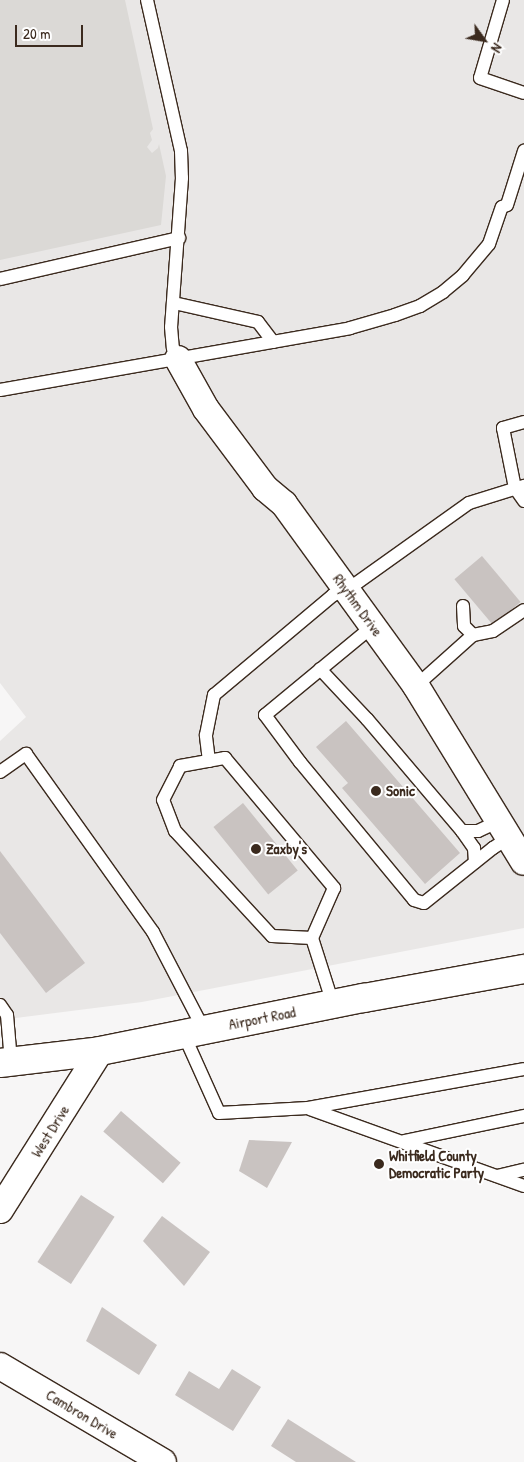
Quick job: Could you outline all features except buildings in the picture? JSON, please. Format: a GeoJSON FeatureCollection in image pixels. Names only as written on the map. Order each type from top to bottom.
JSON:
{"type":"FeatureCollection","features":[{"type":"Feature","properties":{"kind":"street","name":"Rhythm Drive"},"geometry":{"type":"LineString","coordinates":[[178,359],[206,408],[265,488],[284,504],[416,686],[524,862]]}},
{"type":"Feature","properties":{"kind":"street","name":"Airport Road"},"geometry":{"type":"LineString","coordinates":[[6,1062],[100,1051],[333,1004],[524,969]]}},
{"type":"Feature","properties":{"kind":"street","name":"West Drive"},"geometry":{"type":"LineString","coordinates":[[0,1210],[100,1051]]}},
{"type":"Feature","properties":{"kind":"street","name":"Cambron Drive"},"geometry":{"type":"LineString","coordinates":[[0,1366],[163,1462]]}},
{"type":"Feature","properties":{"kind":"lane"},"geometry":{"type":"LineString","coordinates":[[147,0],[181,151],[182,178],[179,238],[171,327],[173,348],[178,359]]}},
{"type":"Feature","properties":{"kind":"lane"},"geometry":{"type":"LineString","coordinates":[[503,0],[480,78],[524,93]]}},
{"type":"Feature","properties":{"kind":"lane"},"geometry":{"type":"LineString","coordinates":[[0,390],[350,328],[420,306],[453,284],[474,264],[489,244],[502,207],[507,205],[524,151]]}},
{"type":"Feature","properties":{"kind":"lane"},"geometry":{"type":"LineString","coordinates":[[0,279],[179,238]]}},
{"type":"Feature","properties":{"kind":"lane"},"geometry":{"type":"LineString","coordinates":[[174,303],[258,322],[272,342]]}},
{"type":"Feature","properties":{"kind":"lane"},"geometry":{"type":"LineString","coordinates":[[524,422],[503,428],[524,501]]}},
{"type":"Feature","properties":{"kind":"lane"},"geometry":{"type":"LineString","coordinates":[[208,761],[206,736],[214,695],[333,595],[347,590],[469,503],[520,487]]}},
{"type":"Feature","properties":{"kind":"lane"},"geometry":{"type":"LineString","coordinates":[[463,606],[464,626],[474,635]]}},
{"type":"Feature","properties":{"kind":"lane"},"geometry":{"type":"LineString","coordinates":[[416,686],[474,635],[493,631],[524,610]]}},
{"type":"Feature","properties":{"kind":"lane"},"geometry":{"type":"LineString","coordinates":[[373,626],[265,715],[300,762],[414,900],[424,903],[475,862],[505,829]]}},
{"type":"Feature","properties":{"kind":"lane"},"geometry":{"type":"LineString","coordinates":[[320,669],[367,719],[462,831],[474,848],[475,862]]}},
{"type":"Feature","properties":{"kind":"lane"},"geometry":{"type":"LineString","coordinates":[[0,772],[26,754],[153,932],[194,1033],[220,1113],[308,1108],[524,1069]]}},
{"type":"Feature","properties":{"kind":"lane"},"geometry":{"type":"LineString","coordinates":[[312,938],[272,936],[175,831],[163,800],[180,766],[224,758],[334,888],[312,938],[333,1004]]}},
{"type":"Feature","properties":{"kind":"lane"},"geometry":{"type":"LineString","coordinates":[[462,831],[505,829]]}},
{"type":"Feature","properties":{"kind":"lane"},"geometry":{"type":"LineString","coordinates":[[0,1004],[7,1015],[6,1062]]}},
{"type":"Feature","properties":{"kind":"lane"},"geometry":{"type":"LineString","coordinates":[[308,1108],[524,1186]]}},
{"type":"Feature","properties":{"kind":"lane"},"geometry":{"type":"LineString","coordinates":[[403,1141],[524,1116]]}},
{"type":"Feature","properties":{"kind":"lane"},"geometry":{"type":"LineString","coordinates":[[496,1176],[524,1170]]}},
{"type":"Feature","properties":{"kind":"shaded area"},"geometry":{"type":"Polygon","coordinates":[[[0,0],[524,0],[524,928],[142,1002],[0,1020],[0,741],[26,717],[0,683],[0,0]]]}},
{"type":"Feature","properties":{"kind":"shaded area"},"geometry":{"type":"Polygon","coordinates":[[[0,0],[125,0],[153,129],[150,133],[152,140],[147,147],[152,153],[158,148],[159,144],[166,176],[161,225],[0,260],[0,0]]]}},
{"type":"Feature","properties":{"kind":"place","name":"Sonic"},"geometry":{"type":"Point","coordinates":[376,791]}},
{"type":"Feature","properties":{"kind":"place","name":"Zaxby's"},"geometry":{"type":"Point","coordinates":[256,849]}},
{"type":"Feature","properties":{"kind":"place","name":"Whitfield County Democratic Party"},"geometry":{"type":"Point","coordinates":[379,1164]}}]}
